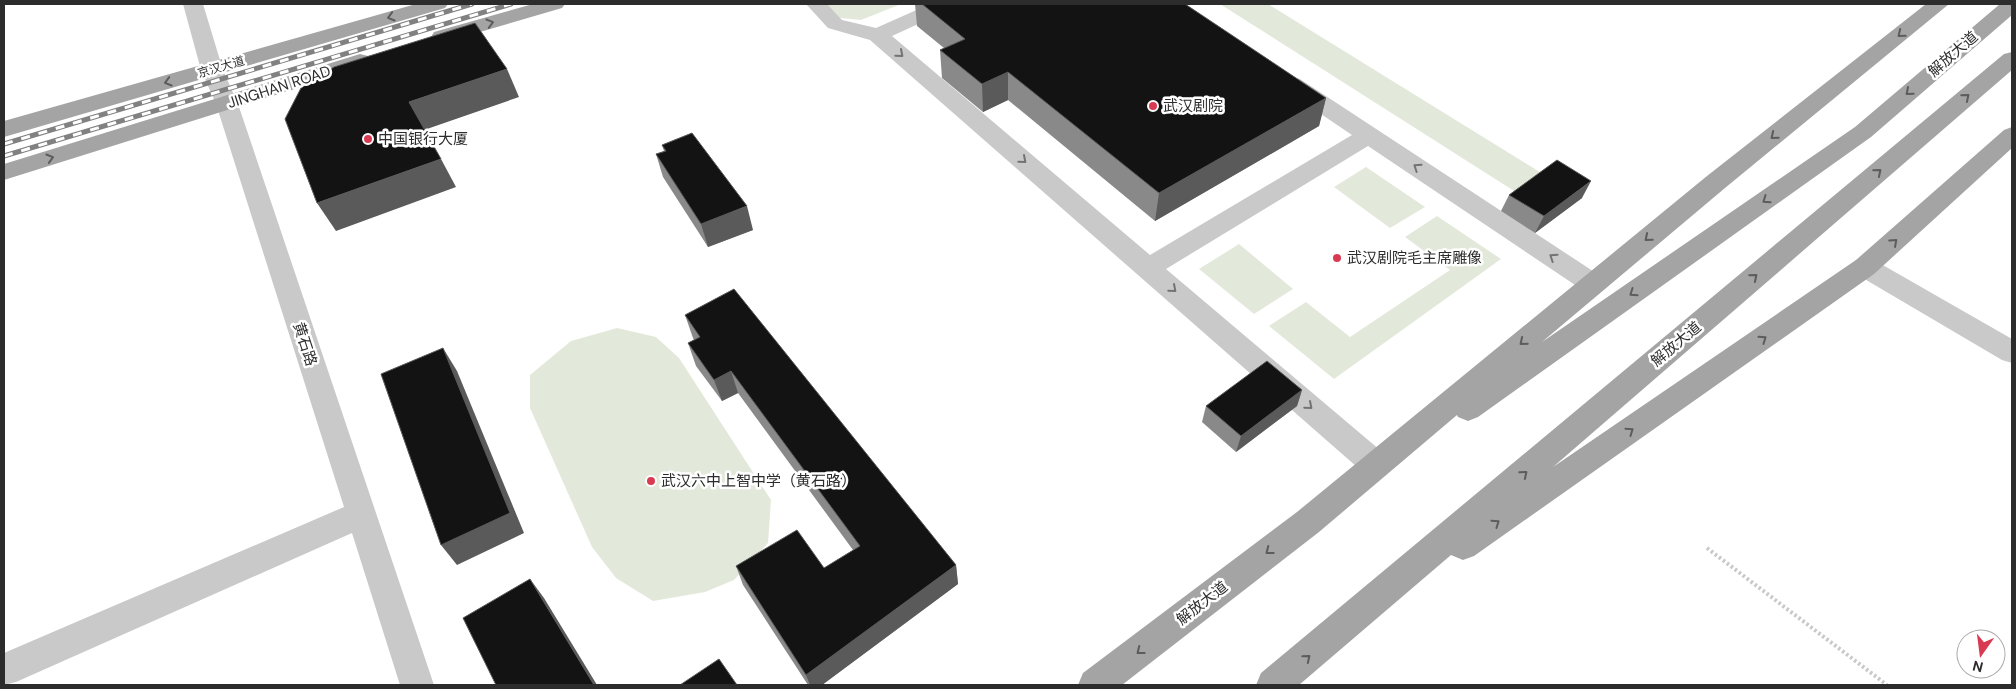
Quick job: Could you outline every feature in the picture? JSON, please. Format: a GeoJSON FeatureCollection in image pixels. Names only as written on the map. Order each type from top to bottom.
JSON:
{"type":"FeatureCollection","features":[{"type":"Feature","properties":{"kind":"main road","name":"京汉大道"},"geometry":{"type":"LineString","coordinates":[[4,129],[438,4]]}},
{"type":"Feature","properties":{"kind":"main road"},"geometry":{"type":"LineString","coordinates":[[423,43],[555,4]]}},
{"type":"Feature","properties":{"kind":"main road","name":"解放大道"},"geometry":{"type":"LineString","coordinates":[[1096,685],[1308,522],[1716,182],[1939,4]]}},
{"type":"Feature","properties":{"kind":"main road","name":"解放大道"},"geometry":{"type":"LineString","coordinates":[[1308,522],[1863,132],[2012,4]]}},
{"type":"Feature","properties":{"kind":"main road","name":"JINGHAN ROAD"},"geometry":{"type":"LineString","coordinates":[[4,172],[376,57]]}},
{"type":"Feature","properties":{"kind":"main road","name":"解放大道"},"geometry":{"type":"LineString","coordinates":[[1273,685],[2012,59]]}},
{"type":"Feature","properties":{"kind":"main road","name":"解放大道"},"geometry":{"type":"LineString","coordinates":[[1340,630],[1865,268],[2012,135]]}},
{"type":"Feature","properties":{"kind":"street","name":"黄石路"},"geometry":{"type":"LineString","coordinates":[[192,4],[212,70],[227,104],[417,685]]}},
{"type":"Feature","properties":{"kind":"street"},"geometry":{"type":"LineString","coordinates":[[816,4],[834,24],[878,35],[1376,465]]}},
{"type":"Feature","properties":{"kind":"street"},"geometry":{"type":"LineString","coordinates":[[878,35],[946,4]]}},
{"type":"Feature","properties":{"kind":"street"},"geometry":{"type":"LineString","coordinates":[[1270,70],[1593,284]]}},
{"type":"Feature","properties":{"kind":"street"},"geometry":{"type":"LineString","coordinates":[[1148,268],[1369,135]]}},
{"type":"Feature","properties":{"kind":"street"},"geometry":{"type":"LineString","coordinates":[[1865,268],[2012,352]]}},
{"type":"Feature","properties":{"kind":"street"},"geometry":{"type":"LineString","coordinates":[[4,670],[361,514]]}},
{"type":"Feature","properties":{"kind":"path"},"geometry":{"type":"LineString","coordinates":[[1707,548],[1886,685]]}},
{"type":"Feature","properties":{"kind":"green space"},"geometry":{"type":"Polygon","coordinates":[[[826,4],[901,4],[861,20],[840,18],[826,4]]]}},
{"type":"Feature","properties":{"kind":"green space"},"geometry":{"type":"Polygon","coordinates":[[[1220,4],[1268,4],[1548,177],[1522,196],[1220,4]]]}},
{"type":"Feature","properties":{"kind":"green space"},"geometry":{"type":"Polygon","coordinates":[[[1366,167],[1425,207],[1390,228],[1334,187],[1366,167]]]}},
{"type":"Feature","properties":{"kind":"green space"},"geometry":{"type":"Polygon","coordinates":[[[1437,216],[1501,259],[1334,379],[1269,326],[1306,302],[1350,337],[1450,270],[1405,237],[1437,216]]]}},
{"type":"Feature","properties":{"kind":"green space"},"geometry":{"type":"Polygon","coordinates":[[[1239,244],[1293,289],[1254,314],[1199,269],[1239,244]]]}},
{"type":"Feature","properties":{"kind":"green space"},"geometry":{"type":"Polygon","coordinates":[[[617,328],[656,337],[679,358],[771,500],[768,543],[734,580],[705,592],[653,601],[616,578],[592,547],[530,408],[530,375],[571,341],[617,328]]]}},
{"type":"Feature","properties":{"kind":"building","name":"武汉剧院"},"geometry":{"type":"Polygon","coordinates":[[[922,4],[1185,4],[1326,98],[1159,193],[1008,72],[982,84],[940,50],[965,39],[922,4]]]}},
{"type":"Feature","properties":{"kind":"building","name":"中国银行大厦"},"geometry":{"type":"Polygon","coordinates":[[[475,23],[507,69],[409,102],[441,159],[317,203],[285,119],[301,88],[334,67],[475,23]]]}},
{"type":"Feature","properties":{"kind":"building"},"geometry":{"type":"Polygon","coordinates":[[[692,133],[747,206],[701,224],[656,154],[666,151],[662,145],[692,133]]]}},
{"type":"Feature","properties":{"kind":"building"},"geometry":{"type":"Polygon","coordinates":[[[1557,160],[1591,181],[1544,216],[1509,195],[1557,160]]]}},
{"type":"Feature","properties":{"kind":"building"},"geometry":{"type":"Polygon","coordinates":[[[734,289],[956,565],[806,675],[736,566],[797,530],[824,568],[860,546],[731,371],[714,380],[688,343],[700,337],[685,315],[734,289]]]}},
{"type":"Feature","properties":{"kind":"building"},"geometry":{"type":"Polygon","coordinates":[[[443,348],[510,513],[441,545],[381,374],[443,348]]]}},
{"type":"Feature","properties":{"kind":"building"},"geometry":{"type":"Polygon","coordinates":[[[1267,361],[1302,390],[1241,436],[1206,406],[1267,361]]]}},
{"type":"Feature","properties":{"kind":"building"},"geometry":{"type":"Polygon","coordinates":[[[530,579],[594,685],[496,685],[463,618],[530,579]]]}},
{"type":"Feature","properties":{"kind":"building"},"geometry":{"type":"Polygon","coordinates":[[[719,659],[737,685],[680,685],[719,659]]]}},
{"type":"Feature","properties":{"kind":"railway"},"geometry":{"type":"LineString","coordinates":[[4,144],[472,4]]}},
{"type":"Feature","properties":{"kind":"railway"},"geometry":{"type":"LineString","coordinates":[[4,156],[511,4]]}},
{"type":"Feature","properties":{"kind":"place","name":"武汉剧院"},"geometry":{"type":"Point","coordinates":[1153,106]}},
{"type":"Feature","properties":{"kind":"place","name":"中国银行大厦"},"geometry":{"type":"Point","coordinates":[368,139]}},
{"type":"Feature","properties":{"kind":"place","name":"武汉剧院毛主席雕像"},"geometry":{"type":"Point","coordinates":[1337,258]}},
{"type":"Feature","properties":{"kind":"place","name":"武汉六中上智中学（黄石路）"},"geometry":{"type":"Point","coordinates":[651,481]}}]}
